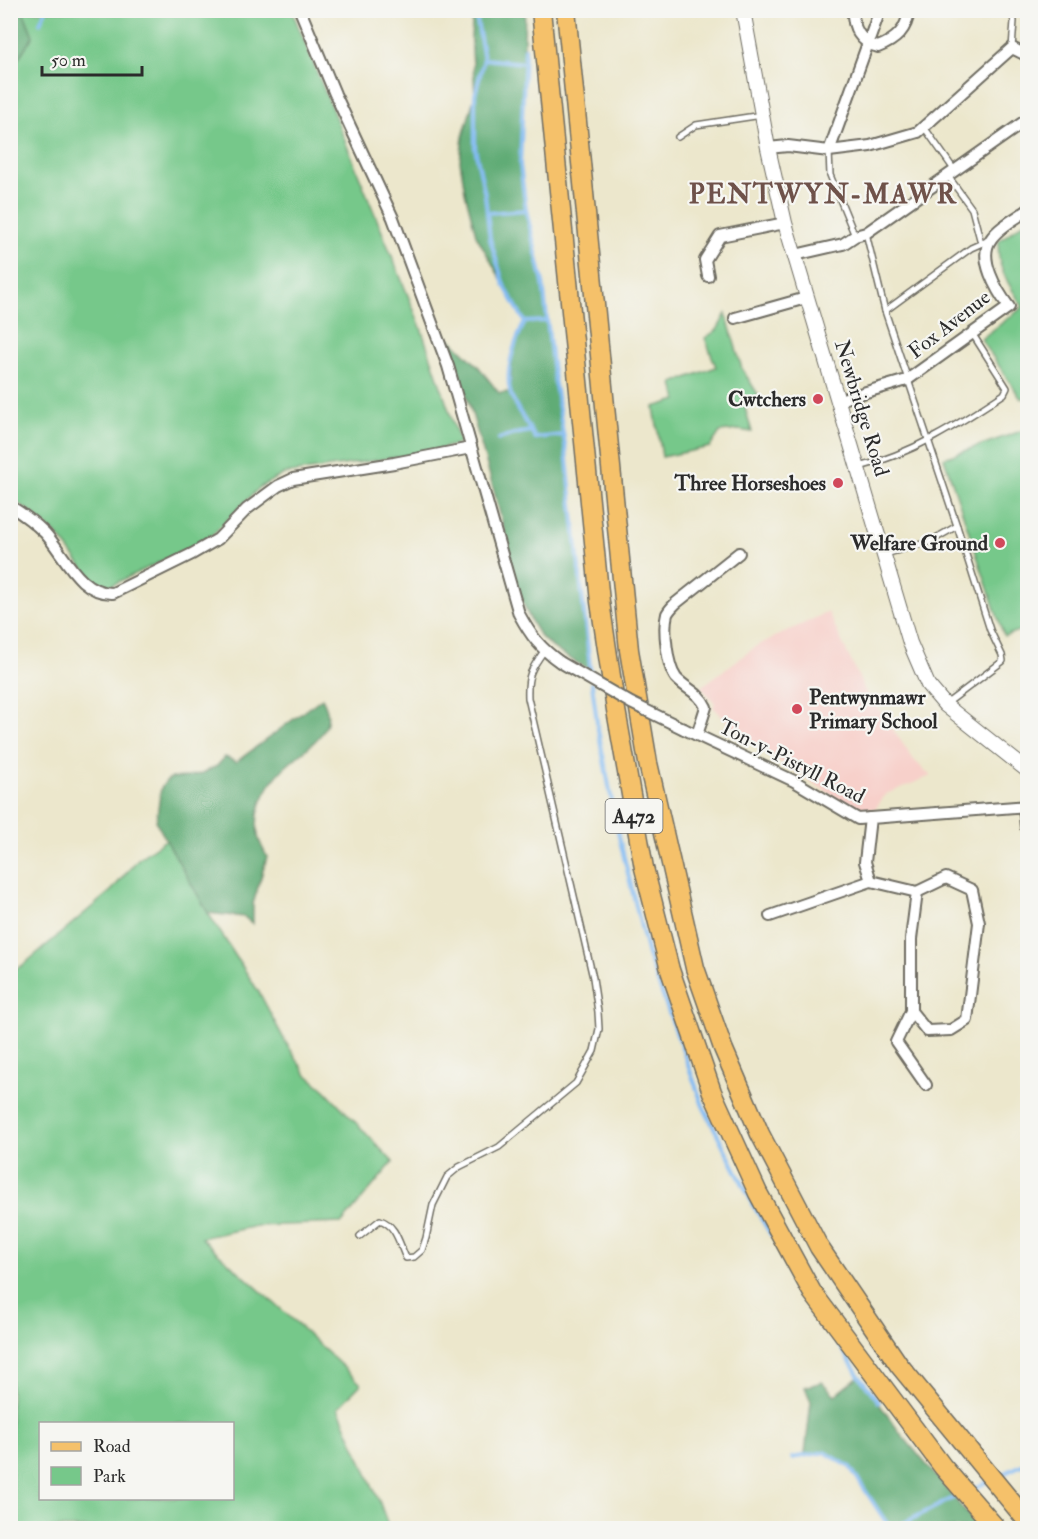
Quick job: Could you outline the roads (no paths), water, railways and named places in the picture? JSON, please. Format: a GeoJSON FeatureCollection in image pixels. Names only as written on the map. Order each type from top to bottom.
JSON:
{"type":"FeatureCollection","features":[{"type":"Feature","properties":{"kind":"main road","name":"A472"},"geometry":{"type":"LineString","coordinates":[[541,10],[600,602],[616,710],[644,868],[670,970],[712,1092],[758,1193],[812,1292],[943,1467],[996,1528]]}},
{"type":"Feature","properties":{"kind":"main road","name":"A472"},"geometry":{"type":"LineString","coordinates":[[566,10],[629,650],[648,763],[695,968],[723,1048],[760,1134],[819,1247],[899,1365],[1028,1522]]}},
{"type":"Feature","properties":{"kind":"street","name":"Ton-y-Pistyll Road"},"geometry":{"type":"LineString","coordinates":[[300,10],[335,94],[393,218],[448,366],[519,614],[529,633],[544,651],[560,663],[631,703],[794,781],[858,819],[1024,806]]}},
{"type":"Feature","properties":{"kind":"street","name":"Newbridge Road"},"geometry":{"type":"LineString","coordinates":[[743,10],[768,148],[785,223],[910,643],[928,685],[945,705],[1028,771]]}},
{"type":"Feature","properties":{"kind":"street"},"geometry":{"type":"LineString","coordinates":[[854,10],[856,32],[868,44],[878,47],[888,44],[898,36],[906,25],[909,10]]}},
{"type":"Feature","properties":{"kind":"street"},"geometry":{"type":"LineString","coordinates":[[829,151],[880,10]]}},
{"type":"Feature","properties":{"kind":"street"},"geometry":{"type":"LineString","coordinates":[[768,148],[788,146],[829,151],[870,146],[918,132],[1012,48],[1028,56]]}},
{"type":"Feature","properties":{"kind":"street"},"geometry":{"type":"LineString","coordinates":[[795,255],[843,244],[855,236],[866,233],[1028,119]]}},
{"type":"Feature","properties":{"kind":"street"},"geometry":{"type":"LineString","coordinates":[[986,241],[1028,210]]}},
{"type":"Feature","properties":{"kind":"street"},"geometry":{"type":"LineString","coordinates":[[708,276],[705,260],[720,236],[785,223]]}},
{"type":"Feature","properties":{"kind":"street","name":"Fox Avenue"},"geometry":{"type":"LineString","coordinates":[[839,400],[907,380],[1009,308],[994,287],[985,252],[986,241]]}},
{"type":"Feature","properties":{"kind":"street"},"geometry":{"type":"LineString","coordinates":[[735,318],[806,298]]}},
{"type":"Feature","properties":{"kind":"street"},"geometry":{"type":"LineString","coordinates":[[10,507],[28,517],[45,533],[84,583],[101,593],[113,593],[218,539],[246,509],[278,486],[293,479],[394,464],[471,448]]}},
{"type":"Feature","properties":{"kind":"street"},"geometry":{"type":"LineString","coordinates":[[697,735],[706,706],[701,696],[677,679],[669,666],[666,629],[668,612],[676,603],[739,553]]}},
{"type":"Feature","properties":{"kind":"street"},"geometry":{"type":"LineString","coordinates":[[870,818],[865,862],[871,881]]}},
{"type":"Feature","properties":{"kind":"street"},"geometry":{"type":"LineString","coordinates":[[770,916],[871,881],[918,892],[946,878],[972,890],[979,924],[967,1020],[951,1030],[927,1031],[911,1011]]}},
{"type":"Feature","properties":{"kind":"street"},"geometry":{"type":"LineString","coordinates":[[918,892],[911,939],[911,1011],[896,1042],[926,1085]]}},
{"type":"Feature","properties":{"kind":"lane"},"geometry":{"type":"LineString","coordinates":[[1011,10],[1014,21],[1012,48]]}},
{"type":"Feature","properties":{"kind":"lane"},"geometry":{"type":"LineString","coordinates":[[678,137],[696,125],[762,115]]}},
{"type":"Feature","properties":{"kind":"lane"},"geometry":{"type":"LineString","coordinates":[[885,311],[971,248],[986,241],[972,209],[924,127]]}},
{"type":"Feature","properties":{"kind":"lane"},"geometry":{"type":"LineString","coordinates":[[829,151],[830,175],[855,236]]}},
{"type":"Feature","properties":{"kind":"lane"},"geometry":{"type":"LineString","coordinates":[[866,233],[885,311],[907,380],[990,630],[1002,655],[1003,661],[945,705]]}},
{"type":"Feature","properties":{"kind":"lane"},"geometry":{"type":"LineString","coordinates":[[858,467],[882,461],[928,441],[1004,394],[1007,388],[972,333]]}},
{"type":"Feature","properties":{"kind":"lane"},"geometry":{"type":"LineString","coordinates":[[883,555],[929,542],[957,526]]}},
{"type":"Feature","properties":{"kind":"lane"},"geometry":{"type":"LineString","coordinates":[[360,1236],[380,1220],[388,1222],[406,1258],[414,1257],[422,1250],[433,1205],[447,1177],[459,1167],[499,1147],[576,1083],[594,1051],[599,1029],[593,978],[528,698],[527,681],[532,668],[544,651]]}},
{"type":"Feature","properties":{"kind":"lane"},"geometry":{"type":"LineString","coordinates":[[1024,806],[1023,828],[1028,833]]}},
{"type":"Feature","properties":{"kind":"waterway"},"geometry":{"type":"LineString","coordinates":[[40,23],[46,10]]}},
{"type":"Feature","properties":{"kind":"waterway"},"geometry":{"type":"LineString","coordinates":[[475,10],[484,59],[475,95],[475,148],[485,195],[490,239],[504,285],[525,322],[512,355],[509,374],[511,396],[535,438],[563,435]]}},
{"type":"Feature","properties":{"kind":"waterway"},"geometry":{"type":"LineString","coordinates":[[525,49],[520,165],[526,210],[543,283],[553,373],[566,451],[591,676]]}},
{"type":"Feature","properties":{"kind":"waterway"},"geometry":{"type":"LineString","coordinates":[[484,59],[524,63]]}},
{"type":"Feature","properties":{"kind":"waterway"},"geometry":{"type":"LineString","coordinates":[[487,213],[526,210]]}},
{"type":"Feature","properties":{"kind":"waterway"},"geometry":{"type":"LineString","coordinates":[[525,322],[547,321]]}},
{"type":"Feature","properties":{"kind":"waterway"},"geometry":{"type":"LineString","coordinates":[[499,439],[531,431]]}},
{"type":"Feature","properties":{"kind":"waterway"},"geometry":{"type":"LineString","coordinates":[[592,684],[598,730],[619,837],[648,955],[703,1106],[771,1235]]}},
{"type":"Feature","properties":{"kind":"waterway"},"geometry":{"type":"LineString","coordinates":[[832,1333],[859,1376],[879,1402]]}},
{"type":"Feature","properties":{"kind":"waterway"},"geometry":{"type":"LineString","coordinates":[[792,1458],[825,1452],[850,1467],[890,1528]]}},
{"type":"Feature","properties":{"kind":"waterway"},"geometry":{"type":"LineString","coordinates":[[999,1476],[1028,1462]]}},
{"type":"Feature","properties":{"kind":"waterway"},"geometry":{"type":"LineString","coordinates":[[969,1491],[989,1481]]}},
{"type":"Feature","properties":{"kind":"waterway"},"geometry":{"type":"LineString","coordinates":[[896,1527],[959,1495]]}},
{"type":"Feature","properties":{"kind":"place","name":"Cwtchers"},"geometry":{"type":"Point","coordinates":[818,399]}},
{"type":"Feature","properties":{"kind":"place","name":"Three Horseshoes"},"geometry":{"type":"Point","coordinates":[838,483]}},
{"type":"Feature","properties":{"kind":"place","name":"Welfare Ground"},"geometry":{"type":"Point","coordinates":[1000,543]}},
{"type":"Feature","properties":{"kind":"place","name":"Pentwynmawr Primary School"},"geometry":{"type":"Point","coordinates":[797,709]}},
{"type":"Feature","properties":{"kind":"district","name":"PENTWYN-MAWR"},"geometry":{"type":"Point","coordinates":[823,194]}}]}
